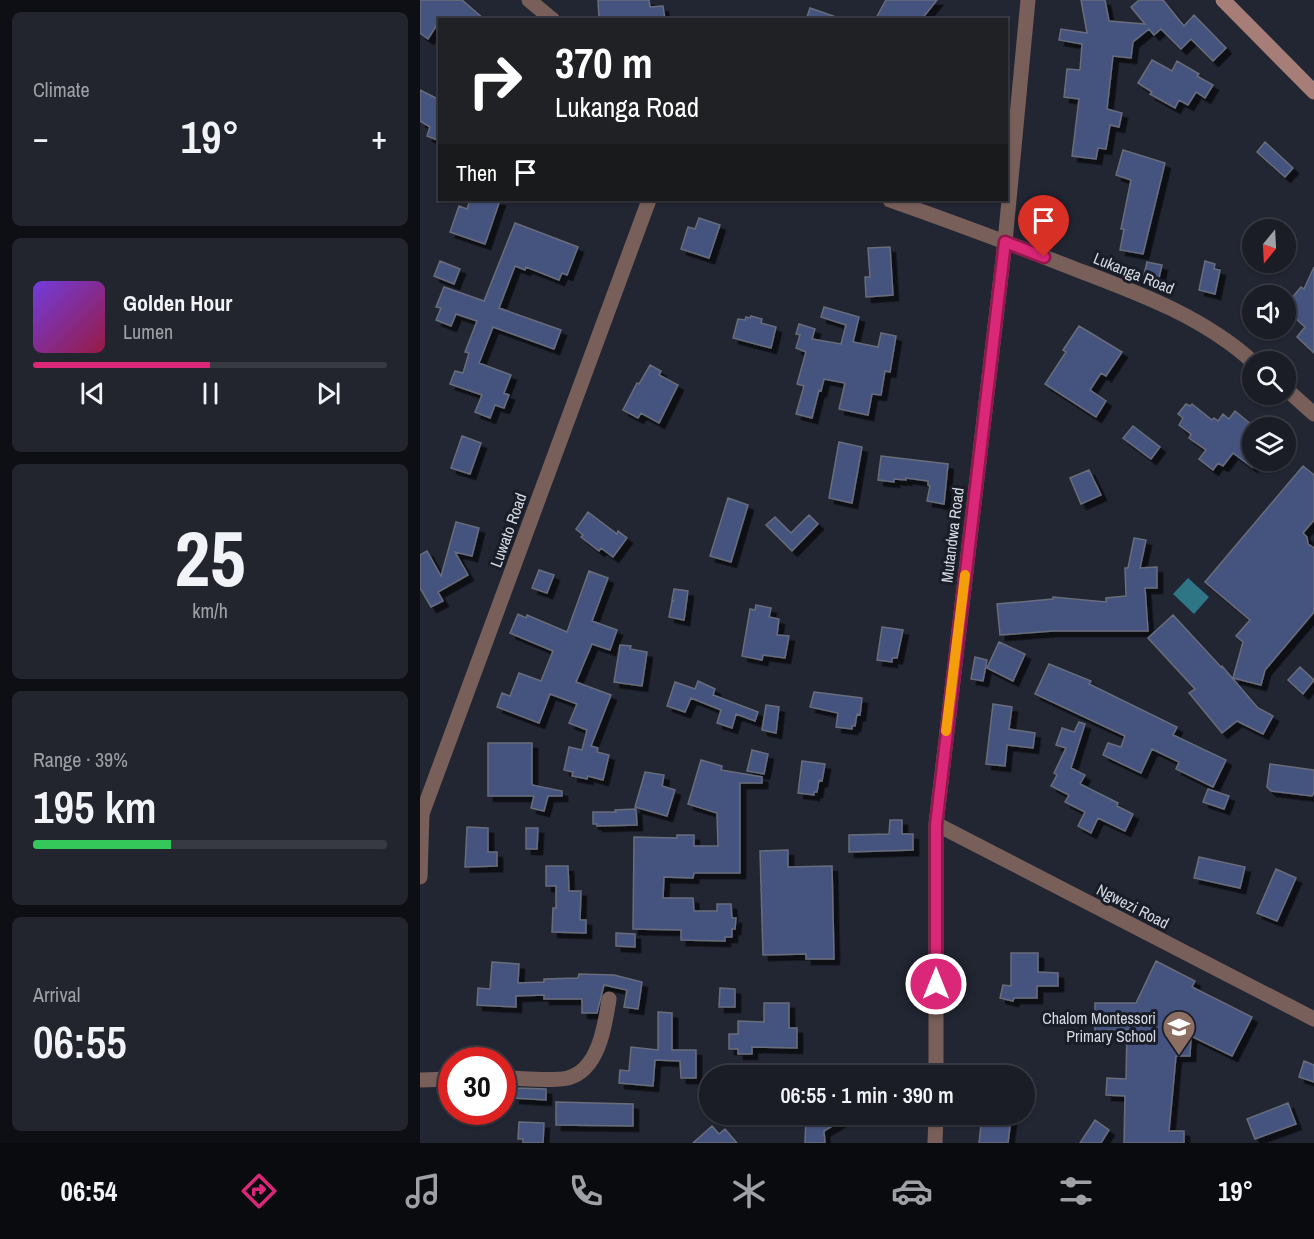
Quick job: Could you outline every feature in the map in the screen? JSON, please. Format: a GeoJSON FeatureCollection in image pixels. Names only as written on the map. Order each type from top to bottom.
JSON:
{"type":"FeatureCollection","features":[{"type":"Feature","properties":{"kind":"street"},"geometry":{"type":"LineString","coordinates":[[529,0],[552,18]]}},
{"type":"Feature","properties":{"kind":"street","name":"Mutandwa Road"},"geometry":{"type":"LineString","coordinates":[[936,1065],[936,825],[1005,242],[1028,0]]}},
{"type":"Feature","properties":{"kind":"street"},"geometry":{"type":"LineString","coordinates":[[1223,0],[1314,92]]}},
{"type":"Feature","properties":{"kind":"street","name":"Luwato Road"},"geometry":{"type":"LineString","coordinates":[[420,878],[422,814],[649,201]]}},
{"type":"Feature","properties":{"kind":"street","name":"Lukanga Road"},"geometry":{"type":"LineString","coordinates":[[893,201],[1005,242],[1175,309],[1207,328],[1242,354]]}},
{"type":"Feature","properties":{"kind":"street"},"geometry":{"type":"LineString","coordinates":[[1296,398],[1314,414]]}},
{"type":"Feature","properties":{"kind":"street","name":"Ngwezi Road"},"geometry":{"type":"LineString","coordinates":[[936,825],[1314,1019]]}},
{"type":"Feature","properties":{"kind":"street"},"geometry":{"type":"LineString","coordinates":[[516,1078],[566,1078],[577,1073],[594,1055],[598,1046],[609,999]]}},
{"type":"Feature","properties":{"kind":"street"},"geometry":{"type":"LineString","coordinates":[[420,1080],[438,1079]]}},
{"type":"Feature","properties":{"kind":"street"},"geometry":{"type":"LineString","coordinates":[[935,1143],[936,1125]]}},
{"type":"Feature","properties":{"kind":"water"},"geometry":{"type":"Polygon","coordinates":[[[1188,578],[1209,597],[1194,614],[1173,594],[1188,578]]]}},
{"type":"Feature","properties":{"kind":"building"},"geometry":{"type":"Polygon","coordinates":[[[420,0],[462,0],[483,18],[438,18],[438,23],[428,39],[420,33],[420,0]]]}},
{"type":"Feature","properties":{"kind":"building"},"geometry":{"type":"Polygon","coordinates":[[[598,0],[649,0],[650,7],[663,6],[665,18],[599,18],[598,0]]]}},
{"type":"Feature","properties":{"kind":"building"},"geometry":{"type":"Polygon","coordinates":[[[886,0],[937,0],[923,18],[876,18],[886,0]]]}},
{"type":"Feature","properties":{"kind":"building"},"geometry":{"type":"Polygon","coordinates":[[[1081,0],[1105,0],[1109,21],[1145,24],[1131,7],[1139,0],[1163,0],[1184,26],[1194,15],[1226,48],[1213,61],[1191,39],[1181,49],[1161,29],[1154,35],[1149,29],[1133,42],[1131,58],[1113,56],[1107,109],[1122,113],[1119,127],[1110,125],[1106,149],[1098,148],[1096,159],[1072,156],[1079,99],[1064,97],[1067,69],[1080,70],[1082,44],[1059,40],[1061,29],[1087,33],[1081,0]]]}},
{"type":"Feature","properties":{"kind":"building"},"geometry":{"type":"Polygon","coordinates":[[[810,8],[839,18],[807,18],[810,8]]]}},
{"type":"Feature","properties":{"kind":"building"},"geometry":{"type":"Polygon","coordinates":[[[1152,60],[1172,71],[1177,61],[1213,85],[1205,98],[1196,92],[1188,105],[1179,100],[1175,108],[1150,94],[1152,92],[1138,83],[1152,60]]]}},
{"type":"Feature","properties":{"kind":"building"},"geometry":{"type":"Polygon","coordinates":[[[420,90],[438,99],[438,140],[427,136],[430,127],[420,121],[420,90]]]}},
{"type":"Feature","properties":{"kind":"building"},"geometry":{"type":"Polygon","coordinates":[[[1265,142],[1293,168],[1285,177],[1257,152],[1265,142]]]}},
{"type":"Feature","properties":{"kind":"building"},"geometry":{"type":"Polygon","coordinates":[[[1123,150],[1165,163],[1143,254],[1120,250],[1124,229],[1121,229],[1131,180],[1116,175],[1123,150]]]}},
{"type":"Feature","properties":{"kind":"building"},"geometry":{"type":"Polygon","coordinates":[[[470,201],[500,201],[485,244],[450,232],[459,206],[467,209],[470,201]]]}},
{"type":"Feature","properties":{"kind":"building"},"geometry":{"type":"Polygon","coordinates":[[[699,218],[720,225],[709,258],[681,249],[688,227],[695,229],[699,218]]]}},
{"type":"Feature","properties":{"kind":"building"},"geometry":{"type":"Polygon","coordinates":[[[515,223],[578,247],[567,275],[562,273],[559,280],[526,267],[525,270],[515,266],[499,308],[561,330],[554,349],[493,327],[479,363],[511,375],[504,393],[509,395],[504,408],[495,405],[490,418],[475,412],[482,395],[450,384],[455,371],[463,373],[469,353],[465,352],[477,321],[456,314],[451,326],[436,320],[441,308],[436,307],[444,287],[484,301],[515,223]]]}},
{"type":"Feature","properties":{"kind":"building"},"geometry":{"type":"Polygon","coordinates":[[[890,247],[893,295],[866,297],[865,277],[870,277],[868,248],[890,247]]]}},
{"type":"Feature","properties":{"kind":"building"},"geometry":{"type":"Polygon","coordinates":[[[440,261],[460,269],[454,284],[434,276],[440,261]]]}},
{"type":"Feature","properties":{"kind":"building"},"geometry":{"type":"Polygon","coordinates":[[[1205,261],[1215,264],[1214,269],[1220,270],[1215,294],[1199,290],[1205,261]]]}},
{"type":"Feature","properties":{"kind":"building"},"geometry":{"type":"Polygon","coordinates":[[[1147,262],[1162,265],[1158,282],[1143,279],[1147,262]]]}},
{"type":"Feature","properties":{"kind":"building"},"geometry":{"type":"Polygon","coordinates":[[[1314,267],[1314,353],[1297,337],[1305,327],[1296,319],[1296,293],[1301,287],[1304,289],[1314,267]]]}},
{"type":"Feature","properties":{"kind":"building"},"geometry":{"type":"Polygon","coordinates":[[[824,307],[859,317],[853,342],[878,347],[881,333],[896,336],[890,372],[885,371],[881,395],[872,394],[868,415],[839,409],[845,383],[824,379],[812,418],[796,414],[804,386],[797,384],[806,352],[796,348],[800,335],[796,334],[799,324],[815,329],[812,339],[841,344],[846,325],[821,317],[824,307]]]}},
{"type":"Feature","properties":{"kind":"building"},"geometry":{"type":"Polygon","coordinates":[[[746,317],[762,319],[761,323],[776,327],[771,348],[733,338],[738,319],[745,320],[746,317]]]}},
{"type":"Feature","properties":{"kind":"building"},"geometry":{"type":"Polygon","coordinates":[[[1079,326],[1122,352],[1106,376],[1101,373],[1090,390],[1106,401],[1096,417],[1045,384],[1066,352],[1063,350],[1079,326]]]}},
{"type":"Feature","properties":{"kind":"building"},"geometry":{"type":"Polygon","coordinates":[[[650,365],[661,371],[659,375],[678,385],[659,423],[641,413],[638,418],[623,410],[637,383],[639,384],[650,365]]]}},
{"type":"Feature","properties":{"kind":"building"},"geometry":{"type":"Polygon","coordinates":[[[1186,404],[1190,406],[1192,404],[1212,420],[1214,418],[1218,421],[1223,414],[1229,419],[1235,411],[1242,417],[1242,460],[1233,453],[1223,466],[1218,463],[1213,470],[1199,459],[1206,450],[1189,438],[1191,434],[1179,425],[1183,418],[1178,414],[1186,404]]]}},
{"type":"Feature","properties":{"kind":"building"},"geometry":{"type":"Polygon","coordinates":[[[1133,426],[1160,447],[1151,459],[1123,438],[1133,426]]]}},
{"type":"Feature","properties":{"kind":"building"},"geometry":{"type":"Polygon","coordinates":[[[462,436],[481,443],[470,474],[451,468],[462,436]]]}},
{"type":"Feature","properties":{"kind":"building"},"geometry":{"type":"Polygon","coordinates":[[[839,442],[862,447],[852,503],[829,498],[839,442]]]}},
{"type":"Feature","properties":{"kind":"building"},"geometry":{"type":"Polygon","coordinates":[[[881,456],[948,464],[944,504],[927,501],[930,486],[928,481],[906,478],[906,480],[894,479],[894,482],[878,480],[881,456]]]}},
{"type":"Feature","properties":{"kind":"building"},"geometry":{"type":"Polygon","coordinates":[[[1303,466],[1314,475],[1314,520],[1303,533],[1307,537],[1308,544],[1314,548],[1314,612],[1265,670],[1261,685],[1233,678],[1243,642],[1236,636],[1250,620],[1205,582],[1303,466]]]}},
{"type":"Feature","properties":{"kind":"building"},"geometry":{"type":"Polygon","coordinates":[[[1089,470],[1101,495],[1081,504],[1070,478],[1089,470]]]}},
{"type":"Feature","properties":{"kind":"building"},"geometry":{"type":"Polygon","coordinates":[[[728,498],[748,505],[731,562],[710,556],[728,498]]]}},
{"type":"Feature","properties":{"kind":"building"},"geometry":{"type":"Polygon","coordinates":[[[588,512],[617,534],[618,531],[627,538],[613,557],[601,548],[599,551],[581,537],[583,535],[576,529],[588,512]]]}},
{"type":"Feature","properties":{"kind":"building"},"geometry":{"type":"Polygon","coordinates":[[[809,515],[818,524],[792,551],[766,525],[775,517],[791,533],[809,515]]]}},
{"type":"Feature","properties":{"kind":"building"},"geometry":{"type":"Polygon","coordinates":[[[456,522],[479,528],[472,556],[455,552],[468,575],[438,592],[443,601],[431,607],[420,588],[420,555],[427,551],[441,576],[456,522]]]}},
{"type":"Feature","properties":{"kind":"building"},"geometry":{"type":"Polygon","coordinates":[[[1134,538],[1146,540],[1140,568],[1157,567],[1157,588],[1145,588],[1148,631],[1053,631],[1000,635],[997,604],[1053,599],[1053,597],[1106,602],[1106,598],[1126,596],[1125,568],[1128,568],[1134,538]]]}},
{"type":"Feature","properties":{"kind":"building"},"geometry":{"type":"Polygon","coordinates":[[[539,570],[554,575],[547,593],[532,588],[539,570]]]}},
{"type":"Feature","properties":{"kind":"building"},"geometry":{"type":"Polygon","coordinates":[[[589,571],[608,578],[592,621],[617,630],[610,650],[592,644],[576,682],[611,695],[591,746],[598,748],[597,752],[609,755],[603,780],[588,776],[587,779],[572,776],[573,772],[564,770],[569,747],[582,750],[587,730],[569,723],[577,704],[550,694],[539,723],[497,707],[502,693],[510,696],[519,673],[541,681],[553,651],[510,633],[518,614],[526,618],[527,615],[567,632],[589,571]]]}},
{"type":"Feature","properties":{"kind":"building"},"geometry":{"type":"Polygon","coordinates":[[[674,589],[688,591],[684,620],[669,617],[672,601],[674,601],[672,600],[674,589]]]}},
{"type":"Feature","properties":{"kind":"building"},"geometry":{"type":"Polygon","coordinates":[[[756,605],[771,608],[769,617],[779,619],[777,635],[789,636],[785,658],[763,655],[762,660],[742,656],[750,609],[755,610],[756,605]]]}},
{"type":"Feature","properties":{"kind":"building"},"geometry":{"type":"Polygon","coordinates":[[[1173,615],[1258,708],[1273,716],[1263,734],[1237,721],[1222,733],[1189,693],[1195,689],[1148,638],[1173,615]]]}},
{"type":"Feature","properties":{"kind":"building"},"geometry":{"type":"Polygon","coordinates":[[[882,627],[903,630],[897,658],[892,658],[892,662],[877,660],[882,627]]]}},
{"type":"Feature","properties":{"kind":"building"},"geometry":{"type":"Polygon","coordinates":[[[999,642],[1025,654],[1013,681],[987,668],[999,642]]]}},
{"type":"Feature","properties":{"kind":"building"},"geometry":{"type":"Polygon","coordinates":[[[620,645],[647,652],[642,686],[614,682],[620,645]]]}},
{"type":"Feature","properties":{"kind":"building"},"geometry":{"type":"Polygon","coordinates":[[[975,657],[987,660],[983,681],[971,679],[975,657]]]}},
{"type":"Feature","properties":{"kind":"building"},"geometry":{"type":"Polygon","coordinates":[[[1049,664],[1091,681],[1089,684],[1177,727],[1173,735],[1226,760],[1213,787],[1176,769],[1179,762],[1152,749],[1141,773],[1103,755],[1108,743],[1121,747],[1125,736],[1035,694],[1049,664]]]}},
{"type":"Feature","properties":{"kind":"building"},"geometry":{"type":"Polygon","coordinates":[[[1300,667],[1314,680],[1303,694],[1288,680],[1300,667]]]}},
{"type":"Feature","properties":{"kind":"building"},"geometry":{"type":"Polygon","coordinates":[[[698,681],[715,689],[713,695],[758,712],[755,721],[736,714],[732,728],[717,723],[721,710],[691,698],[685,712],[667,706],[675,682],[695,689],[698,681]]]}},
{"type":"Feature","properties":{"kind":"building"},"geometry":{"type":"Polygon","coordinates":[[[814,692],[862,698],[860,715],[857,714],[855,726],[852,726],[852,729],[836,727],[838,713],[810,707],[814,692]]]}},
{"type":"Feature","properties":{"kind":"building"},"geometry":{"type":"Polygon","coordinates":[[[993,704],[1012,707],[1009,729],[1035,733],[1033,748],[1007,745],[1005,766],[986,764],[993,704]]]}},
{"type":"Feature","properties":{"kind":"building"},"geometry":{"type":"Polygon","coordinates":[[[766,705],[779,707],[776,733],[762,730],[766,705]]]}},
{"type":"Feature","properties":{"kind":"building"},"geometry":{"type":"Polygon","coordinates":[[[1079,722],[1085,724],[1071,768],[1085,775],[1080,784],[1118,803],[1117,806],[1133,814],[1125,831],[1098,818],[1091,833],[1078,826],[1085,812],[1065,802],[1069,795],[1051,786],[1057,775],[1054,773],[1066,748],[1056,745],[1062,728],[1074,732],[1079,722]]]}},
{"type":"Feature","properties":{"kind":"building"},"geometry":{"type":"Polygon","coordinates":[[[488,743],[532,743],[532,785],[562,791],[562,796],[548,796],[544,811],[531,808],[534,796],[488,796],[488,743]]]}},
{"type":"Feature","properties":{"kind":"building"},"geometry":{"type":"Polygon","coordinates":[[[752,750],[768,754],[764,774],[747,771],[752,750]]]}},
{"type":"Feature","properties":{"kind":"building"},"geometry":{"type":"Polygon","coordinates":[[[701,760],[722,766],[721,770],[762,777],[762,783],[740,783],[740,873],[694,873],[693,878],[664,877],[663,898],[693,898],[694,911],[717,911],[717,904],[731,904],[732,918],[736,918],[735,929],[732,929],[732,937],[725,937],[725,941],[681,940],[681,930],[633,929],[634,837],[677,838],[677,835],[694,835],[694,846],[718,846],[717,813],[688,804],[701,760]]]}},
{"type":"Feature","properties":{"kind":"building"},"geometry":{"type":"Polygon","coordinates":[[[802,761],[825,764],[822,781],[819,780],[817,792],[814,792],[814,795],[798,793],[802,761]]]}},
{"type":"Feature","properties":{"kind":"building"},"geometry":{"type":"Polygon","coordinates":[[[1270,764],[1314,770],[1312,796],[1271,791],[1267,787],[1270,764]]]}},
{"type":"Feature","properties":{"kind":"building"},"geometry":{"type":"Polygon","coordinates":[[[645,772],[664,775],[662,786],[675,790],[667,816],[635,807],[645,772]]]}},
{"type":"Feature","properties":{"kind":"building"},"geometry":{"type":"Polygon","coordinates":[[[1208,789],[1229,796],[1224,809],[1203,802],[1208,789]]]}},
{"type":"Feature","properties":{"kind":"building"},"geometry":{"type":"Polygon","coordinates":[[[636,809],[637,825],[597,826],[593,824],[593,812],[636,809]]]}},
{"type":"Feature","properties":{"kind":"building"},"geometry":{"type":"Polygon","coordinates":[[[890,820],[902,820],[902,834],[913,834],[913,850],[849,852],[849,835],[889,834],[890,820]]]}},
{"type":"Feature","properties":{"kind":"building"},"geometry":{"type":"Polygon","coordinates":[[[467,827],[488,828],[488,852],[497,852],[497,866],[465,867],[467,827]]]}},
{"type":"Feature","properties":{"kind":"building"},"geometry":{"type":"Polygon","coordinates":[[[526,828],[538,828],[537,849],[526,849],[526,828]]]}},
{"type":"Feature","properties":{"kind":"building"},"geometry":{"type":"Polygon","coordinates":[[[788,850],[788,867],[832,866],[834,959],[806,959],[806,954],[763,955],[760,851],[788,850]]]}},
{"type":"Feature","properties":{"kind":"building"},"geometry":{"type":"Polygon","coordinates":[[[1199,857],[1245,867],[1240,888],[1194,878],[1199,857]]]}},
{"type":"Feature","properties":{"kind":"building"},"geometry":{"type":"Polygon","coordinates":[[[546,866],[568,866],[569,891],[581,891],[580,920],[586,920],[586,933],[552,932],[553,908],[556,908],[556,886],[546,886],[546,866]]]}},
{"type":"Feature","properties":{"kind":"building"},"geometry":{"type":"Polygon","coordinates":[[[1276,869],[1296,878],[1277,921],[1257,913],[1276,869]]]}},
{"type":"Feature","properties":{"kind":"building"},"geometry":{"type":"Polygon","coordinates":[[[616,933],[635,934],[635,947],[616,946],[616,933]]]}},
{"type":"Feature","properties":{"kind":"building"},"geometry":{"type":"Polygon","coordinates":[[[1011,953],[1038,953],[1038,972],[1058,973],[1058,986],[1037,986],[1037,998],[1014,998],[1013,1001],[1000,998],[1003,985],[1011,986],[1011,953]]]}},
{"type":"Feature","properties":{"kind":"building"},"geometry":{"type":"Polygon","coordinates":[[[1156,961],[1195,981],[1192,987],[1252,1017],[1232,1056],[1191,1036],[1190,1056],[1176,1056],[1169,1131],[1184,1131],[1184,1143],[1124,1143],[1125,1096],[1106,1095],[1107,1078],[1126,1079],[1127,1030],[1095,1031],[1095,1003],[1136,1003],[1156,961]]]}},
{"type":"Feature","properties":{"kind":"building"},"geometry":{"type":"Polygon","coordinates":[[[492,962],[519,964],[518,983],[544,982],[544,979],[578,978],[579,974],[614,975],[642,982],[638,1009],[624,1007],[627,990],[604,985],[597,1013],[582,1013],[582,999],[544,999],[544,995],[516,996],[516,1007],[477,1005],[478,988],[490,989],[492,962]]]}},
{"type":"Feature","properties":{"kind":"building"},"geometry":{"type":"Polygon","coordinates":[[[720,988],[735,989],[735,1007],[719,1007],[720,988]]]}},
{"type":"Feature","properties":{"kind":"building"},"geometry":{"type":"Polygon","coordinates":[[[764,1003],[789,1003],[789,1028],[797,1028],[797,1048],[752,1047],[752,1054],[738,1054],[738,1049],[729,1049],[729,1034],[738,1034],[738,1021],[764,1022],[764,1003]]]}},
{"type":"Feature","properties":{"kind":"building"},"geometry":{"type":"Polygon","coordinates":[[[658,1012],[672,1013],[672,1050],[696,1050],[696,1078],[681,1078],[680,1061],[655,1060],[653,1086],[619,1083],[620,1070],[629,1071],[631,1047],[658,1050],[658,1012]]]}},
{"type":"Feature","properties":{"kind":"building"},"geometry":{"type":"Polygon","coordinates":[[[1304,1061],[1314,1065],[1314,1082],[1299,1077],[1304,1061]]]}},
{"type":"Feature","properties":{"kind":"building"},"geometry":{"type":"Polygon","coordinates":[[[516,1088],[546,1089],[546,1100],[516,1098],[516,1088]]]}},
{"type":"Feature","properties":{"kind":"building"},"geometry":{"type":"Polygon","coordinates":[[[556,1102],[633,1104],[633,1126],[556,1125],[556,1102]]]}},
{"type":"Feature","properties":{"kind":"building"},"geometry":{"type":"Polygon","coordinates":[[[1288,1103],[1296,1124],[1255,1139],[1247,1119],[1288,1103]]]}},
{"type":"Feature","properties":{"kind":"building"},"geometry":{"type":"Polygon","coordinates":[[[1095,1120],[1109,1130],[1101,1143],[1080,1143],[1095,1120]]]}},
{"type":"Feature","properties":{"kind":"building"},"geometry":{"type":"Polygon","coordinates":[[[519,1122],[544,1123],[543,1143],[523,1143],[523,1139],[518,1139],[519,1122]]]}},
{"type":"Feature","properties":{"kind":"building"},"geometry":{"type":"Polygon","coordinates":[[[806,1125],[834,1125],[824,1131],[825,1143],[805,1143],[806,1125]]]}},
{"type":"Feature","properties":{"kind":"building"},"geometry":{"type":"Polygon","coordinates":[[[981,1125],[1010,1125],[1008,1143],[979,1143],[981,1125]]]}},
{"type":"Feature","properties":{"kind":"building"},"geometry":{"type":"Polygon","coordinates":[[[712,1126],[719,1134],[725,1129],[737,1143],[693,1143],[712,1126]]]}},
{"type":"Feature","properties":{"kind":"slow traffic"},"geometry":{"type":"LineString","coordinates":[[946,731],[965,575]]}},
{"type":"Feature","properties":{"kind":"place","name":"Chalom Montessori Primary School"},"geometry":{"type":"Point","coordinates":[1179,1056]}},
{"type":"Feature","properties":{"kind":"route"},"geometry":{"type":"LineString","coordinates":[[936,984],[936,825],[1005,242],[1044,257]]}}]}
